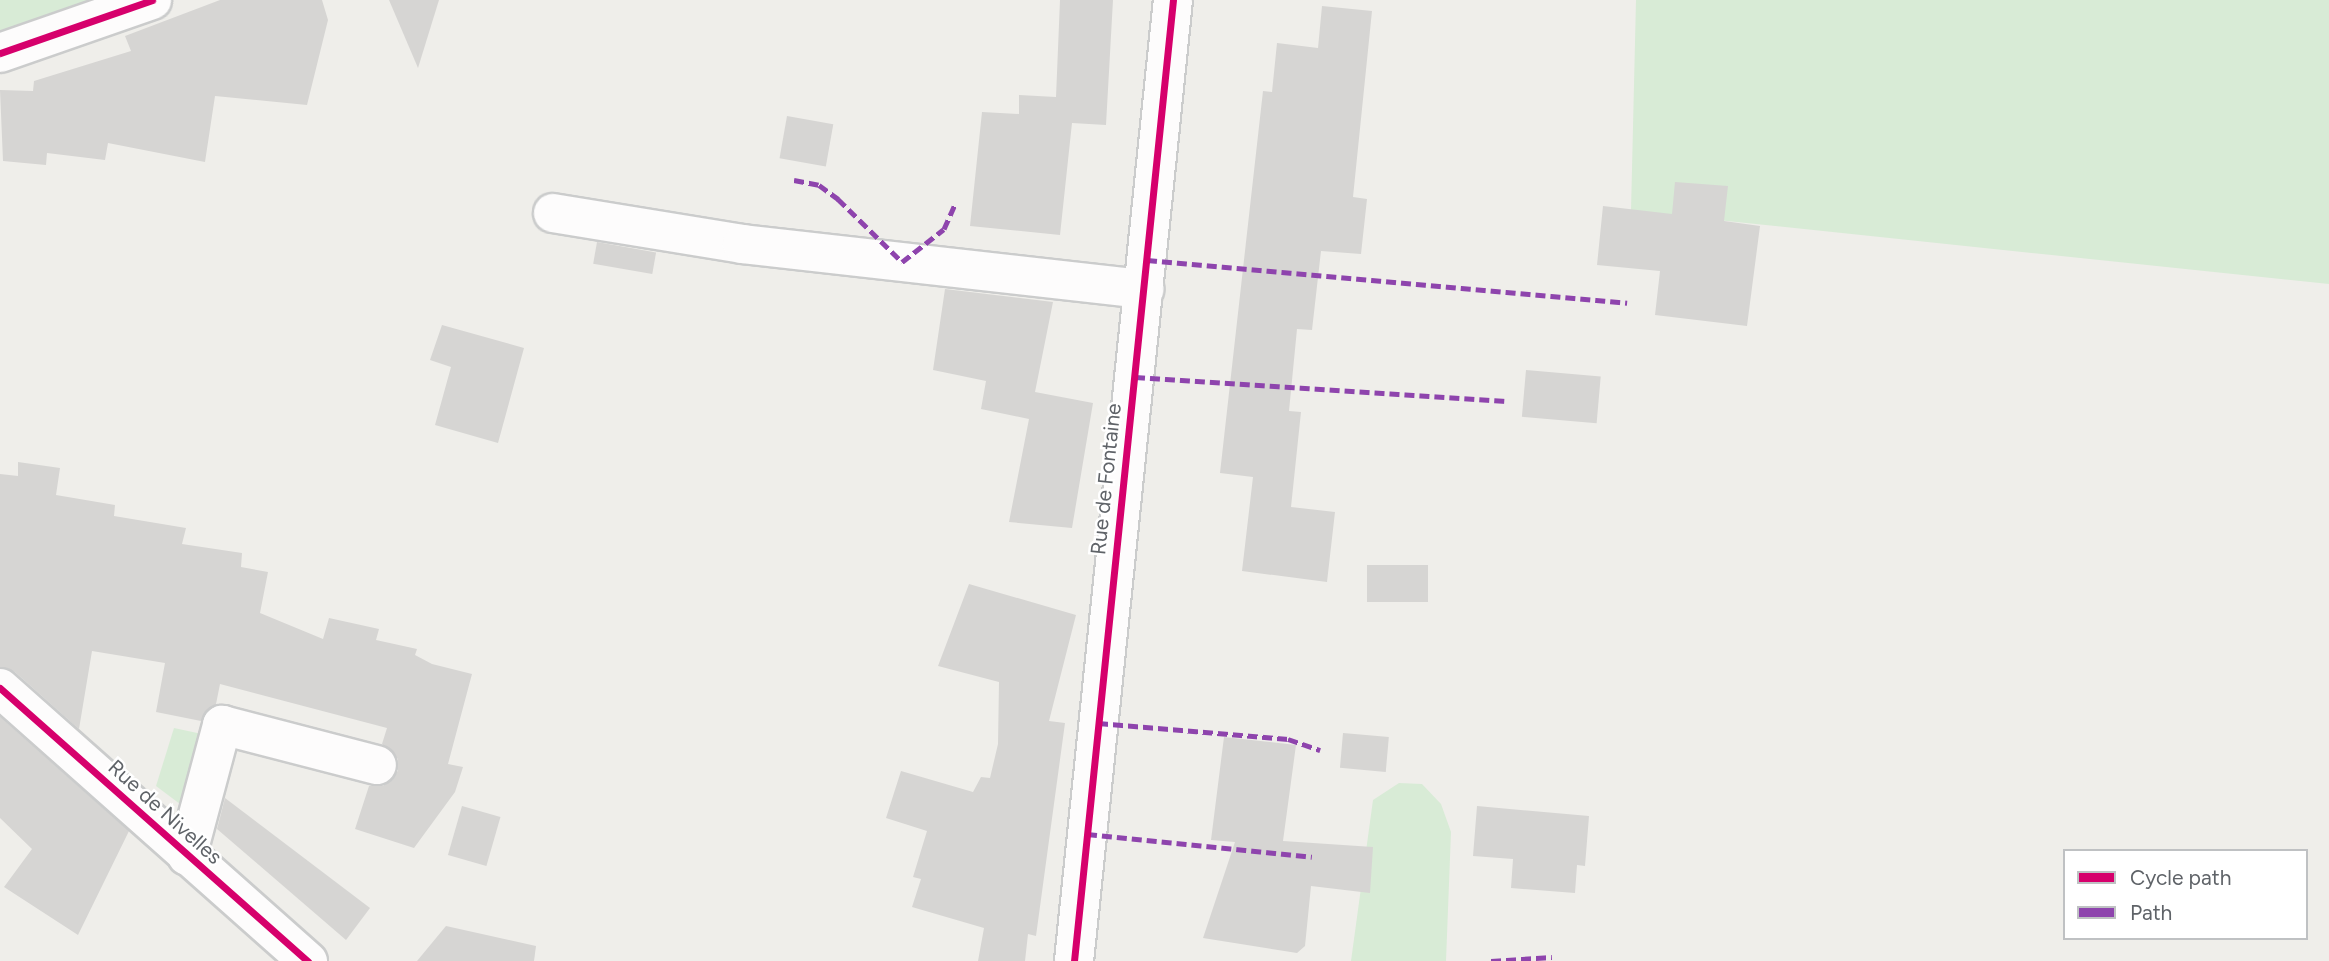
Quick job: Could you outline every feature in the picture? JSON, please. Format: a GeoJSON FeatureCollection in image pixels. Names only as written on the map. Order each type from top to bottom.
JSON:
{"type":"FeatureCollection","features":[{"type":"Feature","properties":{"kind":"street"},"geometry":{"type":"LineString","coordinates":[[0,53],[152,0]]}},
{"type":"Feature","properties":{"kind":"street","name":"Rue de Fontaine"},"geometry":{"type":"LineString","coordinates":[[1074,961],[1173,0]]}},
{"type":"Feature","properties":{"kind":"street"},"geometry":{"type":"LineString","coordinates":[[553,213],[742,244],[1144,289]]}},
{"type":"Feature","properties":{"kind":"street","name":"Rue de Nivelles"},"geometry":{"type":"LineString","coordinates":[[0,688],[308,961]]}},
{"type":"Feature","properties":{"kind":"street"},"geometry":{"type":"LineString","coordinates":[[187,856],[222,725],[377,765]]}},
{"type":"Feature","properties":{"kind":"green space"},"geometry":{"type":"Polygon","coordinates":[[[0,0],[152,0],[0,53],[0,0]]]}},
{"type":"Feature","properties":{"kind":"green space"},"geometry":{"type":"Polygon","coordinates":[[[1636,0],[2329,0],[2329,284],[1631,211],[1636,0]]]}},
{"type":"Feature","properties":{"kind":"green space"},"geometry":{"type":"Polygon","coordinates":[[[174,728],[202,734],[188,810],[156,786],[174,728]]]}},
{"type":"Feature","properties":{"kind":"green space"},"geometry":{"type":"Polygon","coordinates":[[[1399,783],[1422,784],[1441,804],[1451,832],[1446,961],[1351,961],[1373,800],[1399,783]]]}},
{"type":"Feature","properties":{"kind":"building"},"geometry":{"type":"Polygon","coordinates":[[[220,0],[322,0],[328,20],[307,105],[215,96],[205,162],[108,143],[105,160],[47,153],[46,165],[3,161],[0,90],[33,91],[34,81],[131,51],[125,36],[220,0]]]}},
{"type":"Feature","properties":{"kind":"building"},"geometry":{"type":"Polygon","coordinates":[[[389,0],[439,0],[418,68],[389,0]]]}},
{"type":"Feature","properties":{"kind":"building"},"geometry":{"type":"Polygon","coordinates":[[[1060,0],[1113,0],[1106,125],[1072,123],[1060,235],[970,226],[982,112],[1019,114],[1019,95],[1056,97],[1060,0]]]}},
{"type":"Feature","properties":{"kind":"building"},"geometry":{"type":"Polygon","coordinates":[[[1322,6],[1372,11],[1353,197],[1367,199],[1361,254],[1321,251],[1312,330],[1297,329],[1289,411],[1301,412],[1291,507],[1335,512],[1327,582],[1242,571],[1253,477],[1220,473],[1263,91],[1272,92],[1277,43],[1318,48],[1322,6]]]}},
{"type":"Feature","properties":{"kind":"building"},"geometry":{"type":"Polygon","coordinates":[[[787,116],[833,124],[826,167],[780,158],[787,116]]]}},
{"type":"Feature","properties":{"kind":"building"},"geometry":{"type":"Polygon","coordinates":[[[1675,182],[1728,186],[1724,221],[1760,226],[1747,326],[1655,315],[1660,271],[1597,265],[1603,206],[1672,214],[1675,182]]]}},
{"type":"Feature","properties":{"kind":"building"},"geometry":{"type":"Polygon","coordinates":[[[597,242],[656,252],[652,274],[593,264],[597,242]]]}},
{"type":"Feature","properties":{"kind":"building"},"geometry":{"type":"Polygon","coordinates":[[[945,289],[1053,302],[1035,392],[1093,403],[1072,528],[1009,522],[1029,419],[981,409],[986,381],[933,370],[945,289]]]}},
{"type":"Feature","properties":{"kind":"building"},"geometry":{"type":"Polygon","coordinates":[[[442,325],[524,348],[498,443],[435,425],[451,367],[430,360],[442,325]]]}},
{"type":"Feature","properties":{"kind":"building"},"geometry":{"type":"Polygon","coordinates":[[[1526,370],[1601,377],[1597,423],[1522,417],[1526,370]]]}},
{"type":"Feature","properties":{"kind":"building"},"geometry":{"type":"Polygon","coordinates":[[[18,462],[60,468],[56,495],[115,505],[114,516],[186,528],[182,544],[242,553],[241,567],[268,572],[260,613],[323,639],[329,618],[379,629],[376,640],[417,649],[415,655],[432,664],[472,674],[448,764],[463,767],[455,792],[414,848],[355,829],[369,786],[383,786],[398,771],[398,759],[382,744],[387,728],[220,684],[216,704],[201,721],[156,712],[165,663],[92,651],[79,729],[15,672],[0,667],[0,474],[18,476],[18,462]]]}},
{"type":"Feature","properties":{"kind":"building"},"geometry":{"type":"Polygon","coordinates":[[[1367,565],[1428,565],[1428,602],[1367,602],[1367,565]]]}},
{"type":"Feature","properties":{"kind":"building"},"geometry":{"type":"Polygon","coordinates":[[[969,584],[1076,615],[1049,721],[1065,723],[1036,936],[1028,934],[1025,961],[978,961],[984,928],[912,907],[921,879],[913,877],[927,831],[886,818],[901,771],[973,792],[981,777],[990,778],[998,744],[999,682],[938,666],[969,584]]]}},
{"type":"Feature","properties":{"kind":"building"},"geometry":{"type":"Polygon","coordinates":[[[0,717],[129,831],[78,935],[4,887],[32,849],[0,818],[0,717]]]}},
{"type":"Feature","properties":{"kind":"building"},"geometry":{"type":"Polygon","coordinates":[[[1343,733],[1389,737],[1386,772],[1340,768],[1343,733]]]}},
{"type":"Feature","properties":{"kind":"building"},"geometry":{"type":"Polygon","coordinates":[[[1224,737],[1296,745],[1283,841],[1373,847],[1370,893],[1311,886],[1305,946],[1297,953],[1203,938],[1235,842],[1211,840],[1224,737]]]}},
{"type":"Feature","properties":{"kind":"building"},"geometry":{"type":"Polygon","coordinates":[[[225,798],[370,908],[346,940],[217,829],[225,798]]]}},
{"type":"Feature","properties":{"kind":"building"},"geometry":{"type":"Polygon","coordinates":[[[462,806],[500,817],[486,866],[448,855],[462,806]]]}},
{"type":"Feature","properties":{"kind":"building"},"geometry":{"type":"Polygon","coordinates":[[[1477,806],[1589,816],[1585,866],[1577,865],[1575,893],[1511,888],[1513,859],[1473,856],[1477,806]]]}},
{"type":"Feature","properties":{"kind":"building"},"geometry":{"type":"Polygon","coordinates":[[[446,926],[536,946],[534,961],[417,961],[446,926]]]}},
{"type":"Feature","properties":{"kind":"marked path"},"geometry":{"type":"LineString","coordinates":[[794,180],[819,185],[838,199],[902,262],[944,229],[955,204]]}},
{"type":"Feature","properties":{"kind":"marked path"},"geometry":{"type":"LineString","coordinates":[[1147,260],[1627,303]]}},
{"type":"Feature","properties":{"kind":"marked path"},"geometry":{"type":"LineString","coordinates":[[1135,377],[1506,401]]}},
{"type":"Feature","properties":{"kind":"marked path"},"geometry":{"type":"LineString","coordinates":[[1098,723],[1288,739],[1320,750]]}},
{"type":"Feature","properties":{"kind":"marked path"},"geometry":{"type":"LineString","coordinates":[[1087,834],[1312,857]]}},
{"type":"Feature","properties":{"kind":"marked path"},"geometry":{"type":"LineString","coordinates":[[1491,961],[1552,957]]}},
{"type":"Feature","properties":{"kind":"cycle path"},"geometry":{"type":"LineString","coordinates":[[0,53],[152,0]]}},
{"type":"Feature","properties":{"kind":"cycle path"},"geometry":{"type":"LineString","coordinates":[[1074,961],[1173,0]]}},
{"type":"Feature","properties":{"kind":"cycle path"},"geometry":{"type":"LineString","coordinates":[[0,688],[308,961]]}}]}
